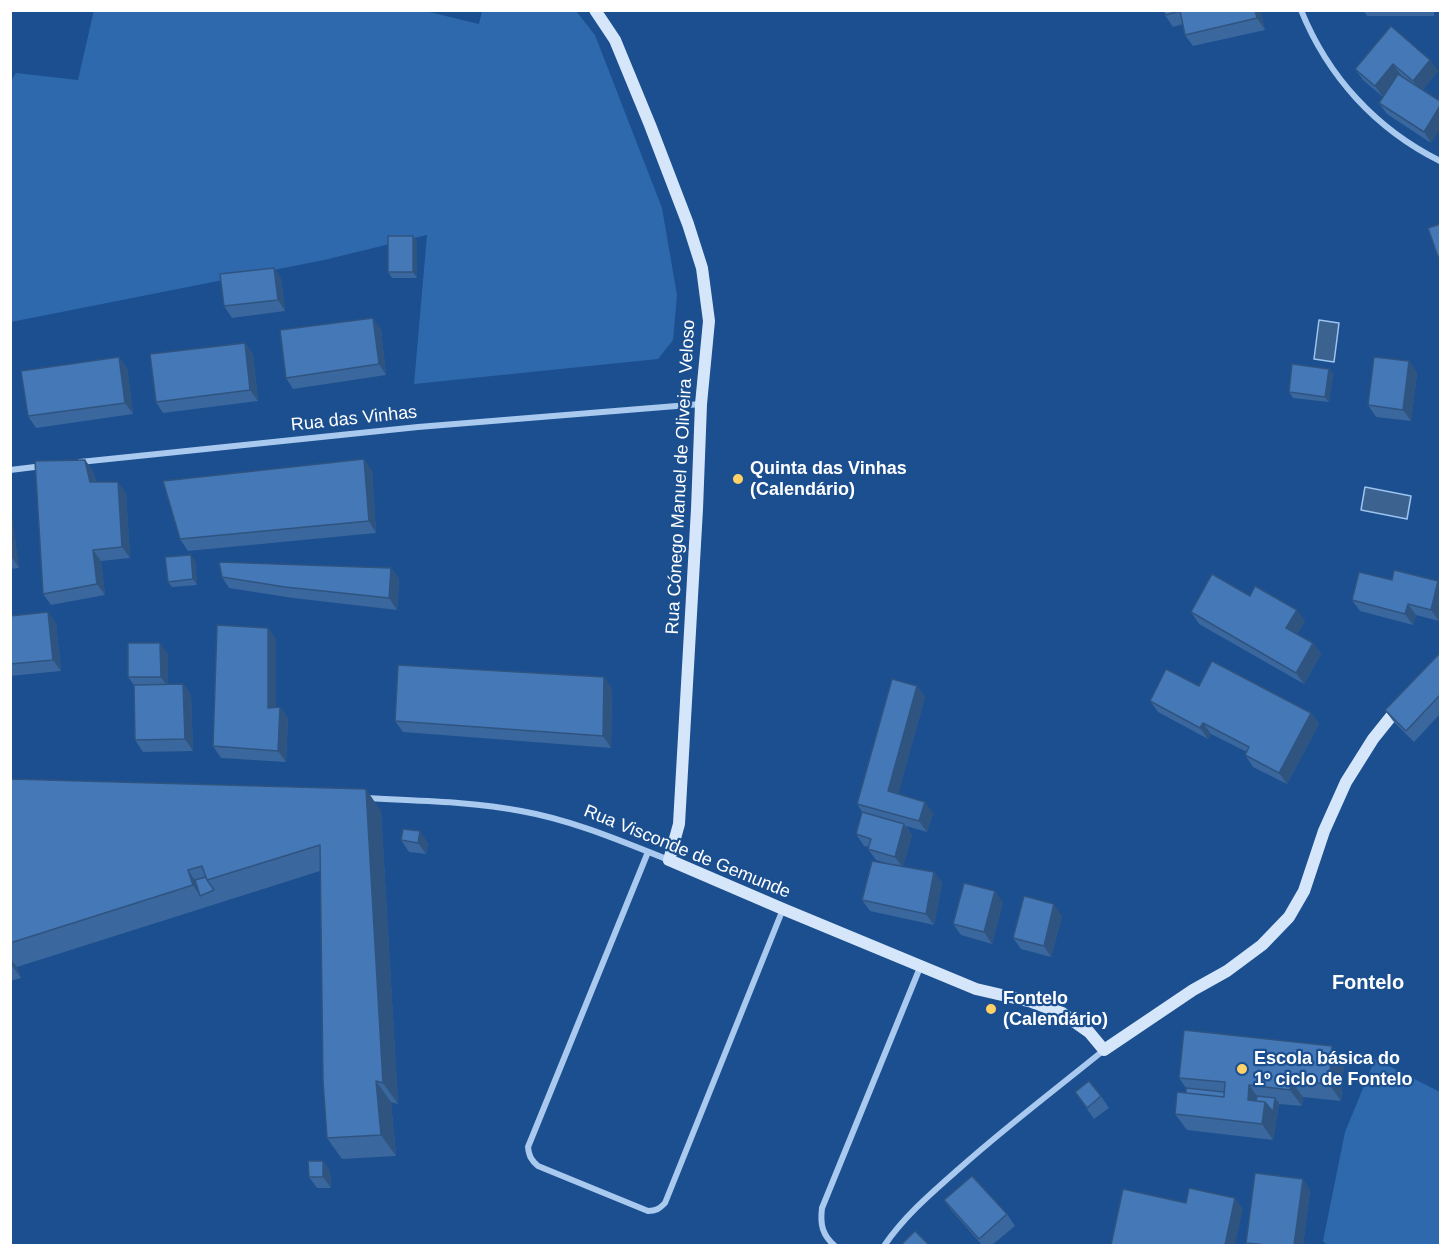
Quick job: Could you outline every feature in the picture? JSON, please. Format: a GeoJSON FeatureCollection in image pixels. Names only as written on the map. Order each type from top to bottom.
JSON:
{"type":"FeatureCollection","features":[{"type":"Feature","properties":{"kind":"street","name":"Rua Cónego Manuel de Oliveira Veloso"},"geometry":{"type":"LineString","coordinates":[[595,10],[615,40],[688,224],[702,268],[710,321],[701,404],[679,824],[669,860]]}},
{"type":"Feature","properties":{"kind":"street"},"geometry":{"type":"LineString","coordinates":[[1300,10],[1312,39],[1354,97],[1386,127],[1422,152],[1440,161]]}},
{"type":"Feature","properties":{"kind":"street","name":"Rua das Vinhas"},"geometry":{"type":"LineString","coordinates":[[69,464],[418,427],[701,404]]}},
{"type":"Feature","properties":{"kind":"street"},"geometry":{"type":"LineString","coordinates":[[10,470],[45,466]]}},
{"type":"Feature","properties":{"kind":"street"},"geometry":{"type":"LineString","coordinates":[[884,1245],[919,1204],[996,1136],[1104,1050],[1262,945],[1289,917],[1304,891],[1324,831],[1346,782],[1373,739],[1411,692]]}},
{"type":"Feature","properties":{"kind":"street","name":"Rua Visconde de Gemunde"},"geometry":{"type":"LineString","coordinates":[[356,797],[464,803],[522,811],[552,818],[669,860],[976,989],[1032,1002],[1062,1013],[1089,1032],[1104,1050]]}},
{"type":"Feature","properties":{"kind":"street"},"geometry":{"type":"LineString","coordinates":[[648,852],[528,1147],[532,1161],[538,1166],[648,1211],[654,1211],[665,1203],[783,909]]}},
{"type":"Feature","properties":{"kind":"street"},"geometry":{"type":"LineString","coordinates":[[835,1245],[822,1231],[822,1208],[921,965]]}},
{"type":"Feature","properties":{"kind":"shaded area"},"geometry":{"type":"Polygon","coordinates":[[[94,10],[421,10],[479,24],[482,11],[576,11],[595,35],[662,208],[677,295],[673,340],[658,359],[414,384],[427,235],[324,260],[11,322],[11,81],[16,73],[78,80],[94,10]]]}},
{"type":"Feature","properties":{"kind":"shaded area"},"geometry":{"type":"Polygon","coordinates":[[[1319,320],[1339,323],[1334,362],[1314,359],[1319,320]]]}},
{"type":"Feature","properties":{"kind":"shaded area"},"geometry":{"type":"Polygon","coordinates":[[[1365,487],[1411,496],[1407,519],[1361,510],[1365,487]]]}},
{"type":"Feature","properties":{"kind":"shaded area"},"geometry":{"type":"Polygon","coordinates":[[[1375,1059],[1440,1092],[1440,1245],[1328,1246],[1323,1241],[1345,1132],[1375,1059]]]}},
{"type":"Feature","properties":{"kind":"building"},"geometry":{"type":"Polygon","coordinates":[[[1164,10],[1255,10],[1257,18],[1185,35],[1180,11],[1165,15],[1164,10]]]}},
{"type":"Feature","properties":{"kind":"building"},"geometry":{"type":"Polygon","coordinates":[[[1391,26],[1430,60],[1413,81],[1393,64],[1375,86],[1355,69],[1391,26]]]}},
{"type":"Feature","properties":{"kind":"building"},"geometry":{"type":"Polygon","coordinates":[[[1398,74],[1440,101],[1440,106],[1424,132],[1379,103],[1398,74]]]}},
{"type":"Feature","properties":{"kind":"building"},"geometry":{"type":"Polygon","coordinates":[[[1440,224],[1440,256],[1438,257],[1428,228],[1440,224]]]}},
{"type":"Feature","properties":{"kind":"building"},"geometry":{"type":"Polygon","coordinates":[[[388,236],[413,236],[413,272],[388,272],[388,236]]]}},
{"type":"Feature","properties":{"kind":"building"},"geometry":{"type":"Polygon","coordinates":[[[274,268],[278,300],[224,306],[220,274],[274,268]]]}},
{"type":"Feature","properties":{"kind":"building"},"geometry":{"type":"Polygon","coordinates":[[[373,318],[379,364],[286,378],[280,330],[373,318]]]}},
{"type":"Feature","properties":{"kind":"building"},"geometry":{"type":"Polygon","coordinates":[[[245,343],[250,390],[156,402],[150,354],[245,343]]]}},
{"type":"Feature","properties":{"kind":"building"},"geometry":{"type":"Polygon","coordinates":[[[119,357],[125,403],[28,416],[21,371],[119,357]]]}},
{"type":"Feature","properties":{"kind":"building"},"geometry":{"type":"Polygon","coordinates":[[[1374,357],[1409,361],[1403,410],[1368,405],[1374,357]]]}},
{"type":"Feature","properties":{"kind":"building"},"geometry":{"type":"Polygon","coordinates":[[[1292,364],[1329,369],[1325,397],[1289,392],[1292,364]]]}},
{"type":"Feature","properties":{"kind":"building"},"geometry":{"type":"Polygon","coordinates":[[[364,459],[369,521],[180,539],[163,481],[364,459]]]}},
{"type":"Feature","properties":{"kind":"building"},"geometry":{"type":"Polygon","coordinates":[[[85,460],[90,482],[118,482],[122,547],[93,550],[97,584],[43,594],[35,461],[85,460]]]}},
{"type":"Feature","properties":{"kind":"building"},"geometry":{"type":"Polygon","coordinates":[[[191,555],[193,579],[168,582],[165,557],[191,555]]]}},
{"type":"Feature","properties":{"kind":"building"},"geometry":{"type":"Polygon","coordinates":[[[219,562],[391,568],[389,598],[285,587],[222,577],[219,562]]]}},
{"type":"Feature","properties":{"kind":"building"},"geometry":{"type":"Polygon","coordinates":[[[1394,570],[1438,581],[1431,610],[1408,604],[1405,614],[1352,600],[1359,572],[1392,580],[1394,570]]]}},
{"type":"Feature","properties":{"kind":"building"},"geometry":{"type":"Polygon","coordinates":[[[1212,574],[1250,596],[1255,586],[1297,610],[1286,628],[1313,643],[1296,673],[1191,612],[1212,574]]]}},
{"type":"Feature","properties":{"kind":"building"},"geometry":{"type":"Polygon","coordinates":[[[48,612],[53,660],[10,664],[10,616],[48,612]]]}},
{"type":"Feature","properties":{"kind":"building"},"geometry":{"type":"Polygon","coordinates":[[[217,625],[268,628],[268,708],[280,707],[278,751],[213,746],[217,625]]]}},
{"type":"Feature","properties":{"kind":"building"},"geometry":{"type":"Polygon","coordinates":[[[128,643],[160,643],[161,677],[128,677],[128,643]]]}},
{"type":"Feature","properties":{"kind":"building"},"geometry":{"type":"Polygon","coordinates":[[[1440,653],[1440,695],[1406,731],[1385,710],[1440,653]]]}},
{"type":"Feature","properties":{"kind":"building"},"geometry":{"type":"Polygon","coordinates":[[[1212,661],[1311,713],[1279,773],[1245,755],[1249,747],[1203,723],[1200,728],[1150,701],[1166,669],[1199,686],[1212,661]]]}},
{"type":"Feature","properties":{"kind":"building"},"geometry":{"type":"Polygon","coordinates":[[[398,665],[604,677],[603,736],[395,721],[398,665]]]}},
{"type":"Feature","properties":{"kind":"building"},"geometry":{"type":"Polygon","coordinates":[[[892,679],[917,686],[888,791],[925,802],[919,821],[857,804],[892,679]]]}},
{"type":"Feature","properties":{"kind":"building"},"geometry":{"type":"Polygon","coordinates":[[[183,684],[185,739],[135,740],[134,685],[183,684]]]}},
{"type":"Feature","properties":{"kind":"building"},"geometry":{"type":"Polygon","coordinates":[[[10,779],[366,789],[383,1083],[376,1081],[381,1135],[327,1138],[323,1081],[320,845],[207,880],[202,866],[188,870],[193,885],[10,943],[10,779]]]}},
{"type":"Feature","properties":{"kind":"building"},"geometry":{"type":"Polygon","coordinates":[[[862,812],[904,824],[895,857],[868,849],[871,839],[856,834],[862,812]]]}},
{"type":"Feature","properties":{"kind":"building"},"geometry":{"type":"Polygon","coordinates":[[[403,829],[420,831],[418,843],[401,840],[403,829]]]}},
{"type":"Feature","properties":{"kind":"building"},"geometry":{"type":"Polygon","coordinates":[[[872,861],[934,872],[926,914],[862,900],[872,861]]]}},
{"type":"Feature","properties":{"kind":"building"},"geometry":{"type":"Polygon","coordinates":[[[206,877],[214,890],[200,896],[195,880],[206,877]]]}},
{"type":"Feature","properties":{"kind":"building"},"geometry":{"type":"Polygon","coordinates":[[[964,883],[995,891],[984,932],[953,924],[964,883]]]}},
{"type":"Feature","properties":{"kind":"building"},"geometry":{"type":"Polygon","coordinates":[[[1024,896],[1054,904],[1044,946],[1013,938],[1024,896]]]}},
{"type":"Feature","properties":{"kind":"building"},"geometry":{"type":"Polygon","coordinates":[[[1184,1030],[1332,1046],[1329,1084],[1291,1081],[1290,1090],[1249,1085],[1248,1100],[1265,1102],[1262,1124],[1175,1114],[1177,1092],[1224,1097],[1225,1082],[1179,1078],[1184,1030]]]}},
{"type":"Feature","properties":{"kind":"building"},"geometry":{"type":"Polygon","coordinates":[[[1089,1081],[1101,1096],[1087,1108],[1075,1092],[1089,1081]]]}},
{"type":"Feature","properties":{"kind":"building"},"geometry":{"type":"Polygon","coordinates":[[[1186,1088],[1224,1092],[1224,1097],[1186,1093],[1186,1088]]]}},
{"type":"Feature","properties":{"kind":"building"},"geometry":{"type":"Polygon","coordinates":[[[1257,1096],[1275,1098],[1273,1112],[1265,1102],[1256,1101],[1257,1096]]]}},
{"type":"Feature","properties":{"kind":"building"},"geometry":{"type":"Polygon","coordinates":[[[308,1161],[323,1161],[323,1177],[309,1177],[308,1161]]]}},
{"type":"Feature","properties":{"kind":"building"},"geometry":{"type":"Polygon","coordinates":[[[1255,1173],[1303,1179],[1294,1245],[1246,1243],[1255,1173]]]}},
{"type":"Feature","properties":{"kind":"building"},"geometry":{"type":"Polygon","coordinates":[[[972,1176],[1007,1214],[979,1239],[944,1200],[972,1176]]]}},
{"type":"Feature","properties":{"kind":"building"},"geometry":{"type":"Polygon","coordinates":[[[1189,1188],[1235,1198],[1225,1245],[1111,1245],[1123,1189],[1186,1203],[1189,1188]]]}},
{"type":"Feature","properties":{"kind":"building"},"geometry":{"type":"Polygon","coordinates":[[[915,1231],[929,1245],[901,1245],[915,1231]]]}},
{"type":"Feature","properties":{"kind":"place","name":"Quinta das Vinhas (Calendário)"},"geometry":{"type":"Point","coordinates":[738,479]}},
{"type":"Feature","properties":{"kind":"place","name":"Fontelo (Calendário)"},"geometry":{"type":"Point","coordinates":[991,1009]}},
{"type":"Feature","properties":{"kind":"place","name":"Escola básica do 1º ciclo de Fontelo"},"geometry":{"type":"Point","coordinates":[1242,1069]}},
{"type":"Feature","properties":{"kind":"district","name":"Fontelo"},"geometry":{"type":"Point","coordinates":[1368,983]}}]}
